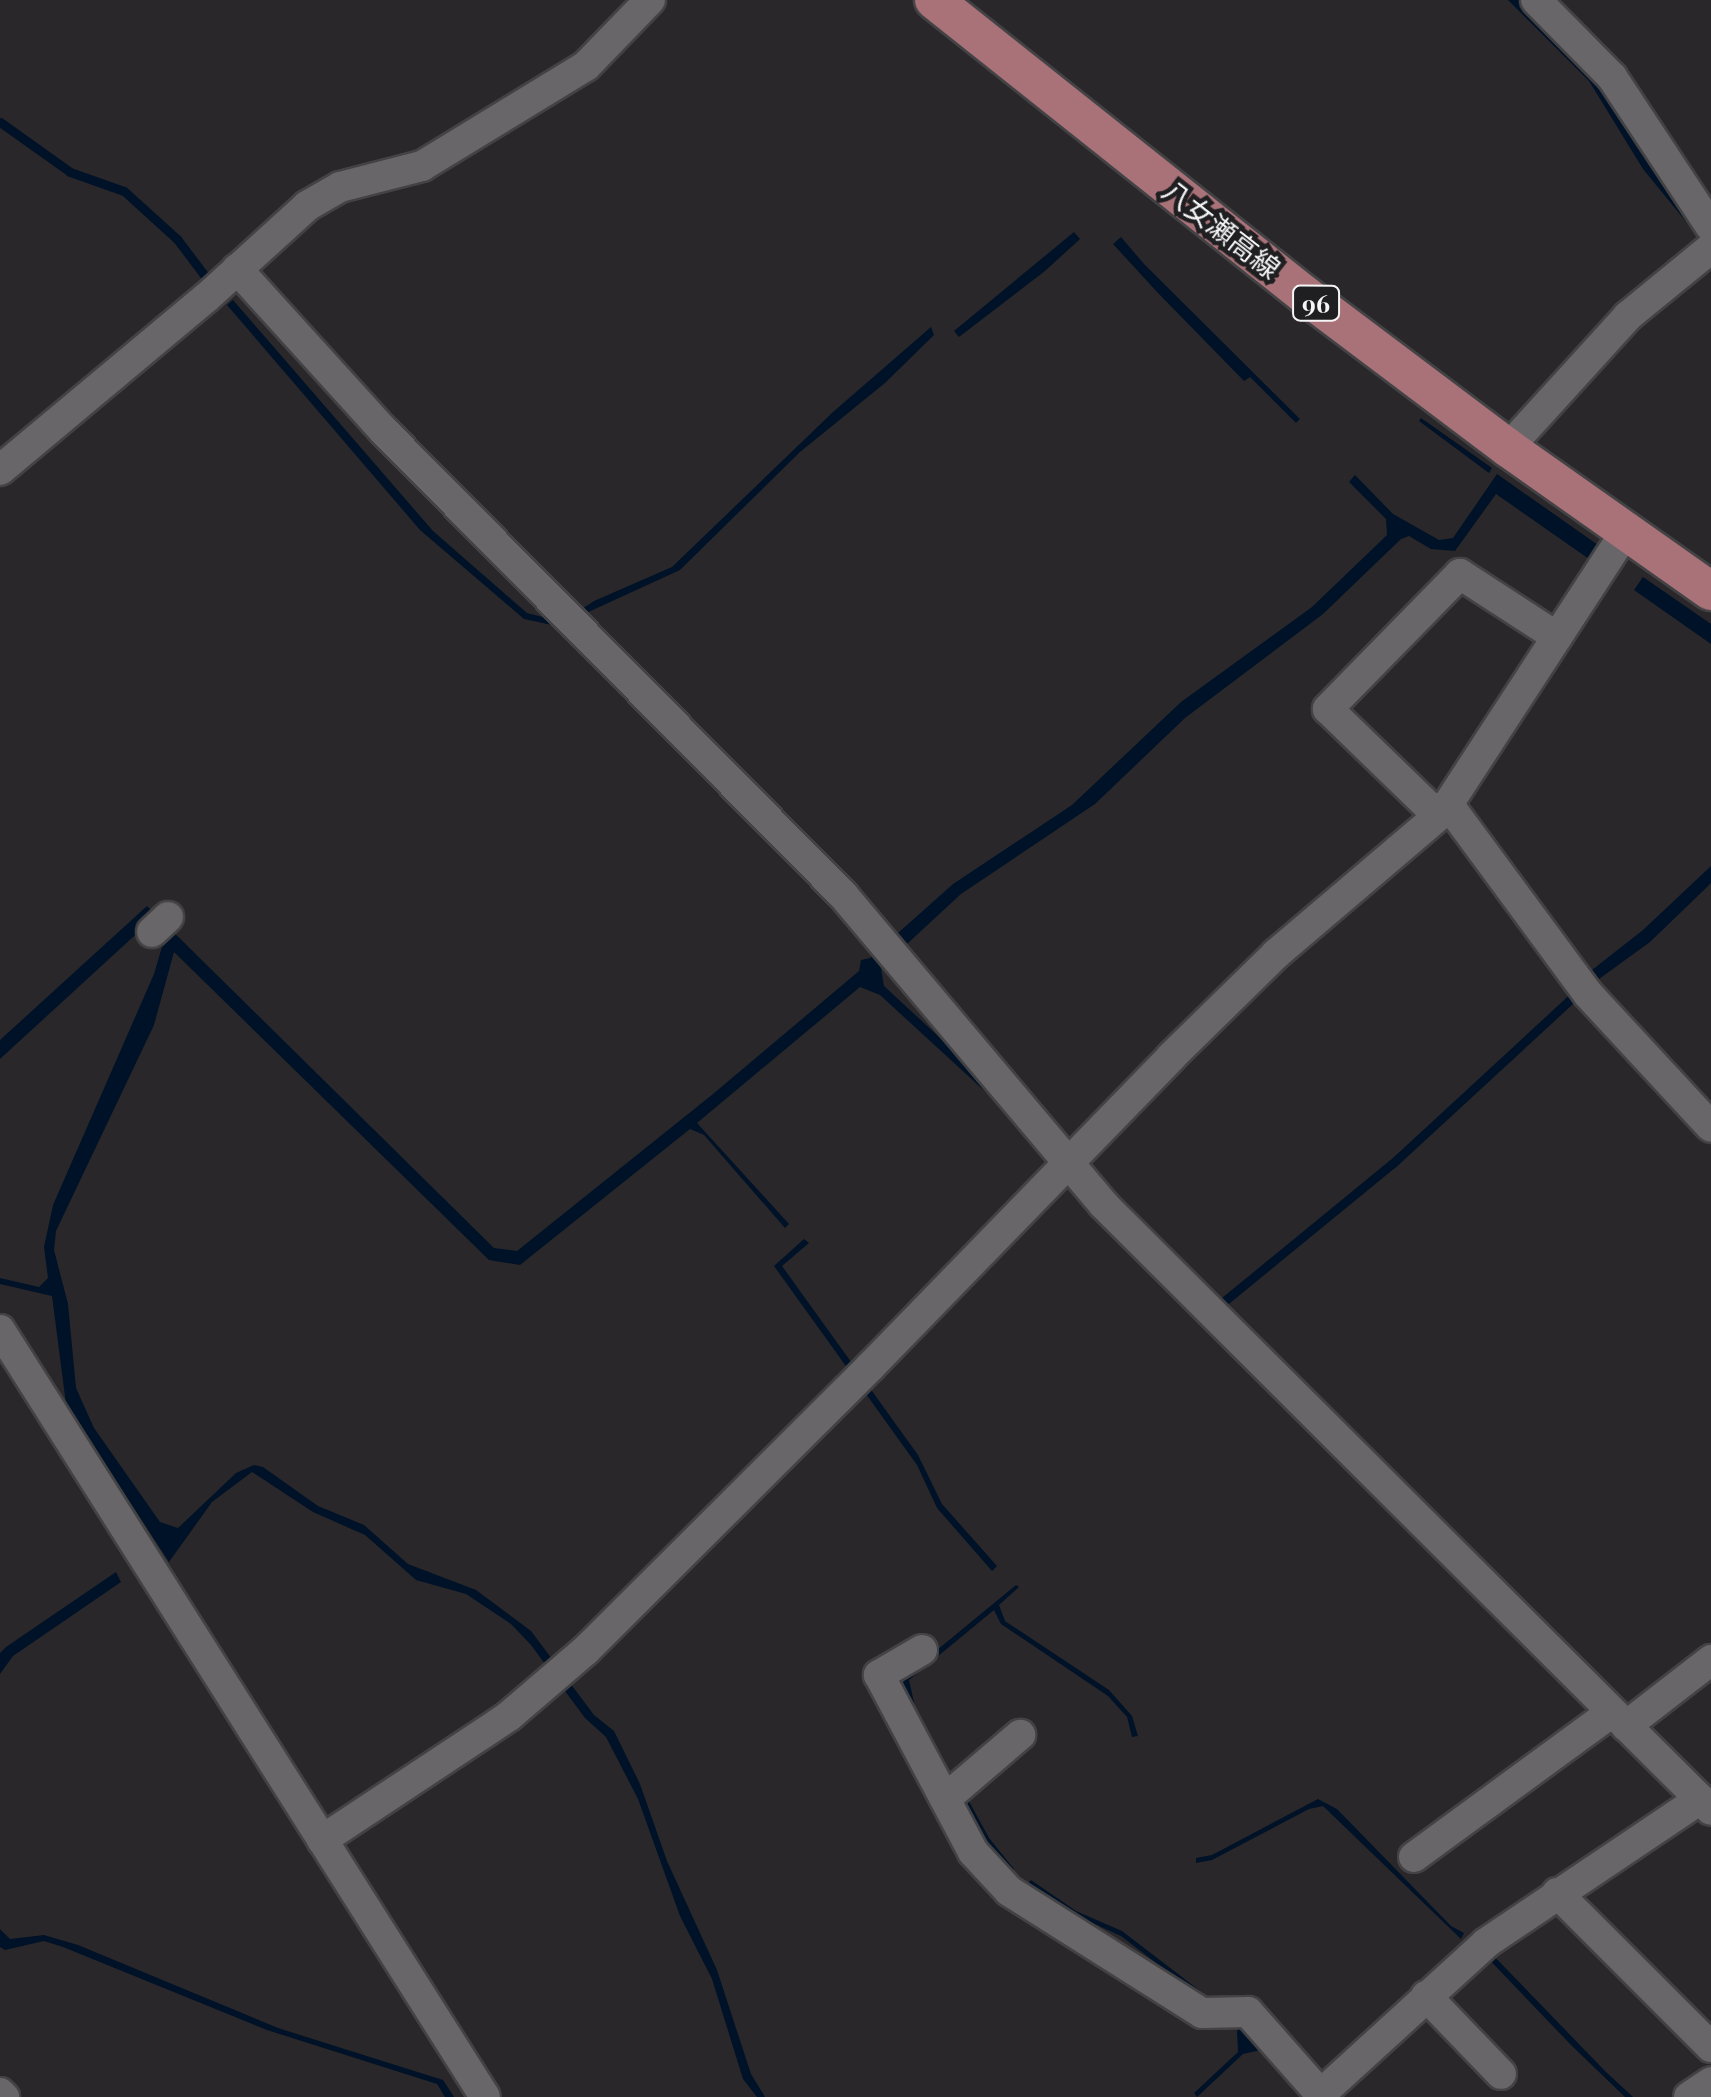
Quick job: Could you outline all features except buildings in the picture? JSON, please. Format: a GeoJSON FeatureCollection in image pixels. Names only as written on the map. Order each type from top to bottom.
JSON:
{"type":"FeatureCollection","features":[{"type":"Feature","properties":{"kind":"main road","name":"八女瀬高線"},"geometry":{"type":"LineString","coordinates":[[934,0],[1305,295],[1508,448],[1711,591]]}},
{"type":"Feature","properties":{"kind":"street"},"geometry":{"type":"LineString","coordinates":[[0,470],[237,270],[306,206],[340,187],[422,166],[586,66],[650,0]]}},
{"type":"Feature","properties":{"kind":"street"},"geometry":{"type":"LineString","coordinates":[[1508,448],[1628,316],[1708,243],[1612,77],[1536,0]]}},
{"type":"Feature","properties":{"kind":"street"},"geometry":{"type":"LineString","coordinates":[[237,270],[384,431],[843,894],[1066,1164],[1705,1804],[1557,1894],[1486,1943],[1322,2095],[1248,2012],[1202,2012],[1009,1891],[973,1852],[954,1792],[879,1675],[922,1650]]}},
{"type":"Feature","properties":{"kind":"street"},"geometry":{"type":"LineString","coordinates":[[322,1840],[408,1788],[573,1662],[844,1394],[1171,1056],[1276,954],[1446,808],[1626,531]]}},
{"type":"Feature","properties":{"kind":"street"},"geometry":{"type":"LineString","coordinates":[[1557,637],[1460,574],[1328,709],[1428,806],[1446,808],[1588,994],[1711,1128]]}},
{"type":"Feature","properties":{"kind":"street"},"geometry":{"type":"LineString","coordinates":[[0,1330],[485,2097]]}},
{"type":"Feature","properties":{"kind":"street"},"geometry":{"type":"LineString","coordinates":[[1414,1856],[1711,1660]]}},
{"type":"Feature","properties":{"kind":"street"},"geometry":{"type":"LineString","coordinates":[[954,1792],[1020,1735]]}},
{"type":"Feature","properties":{"kind":"street"},"geometry":{"type":"LineString","coordinates":[[1557,1894],[1711,2047]]}},
{"type":"Feature","properties":{"kind":"street"},"geometry":{"type":"LineString","coordinates":[[1426,1996],[1500,2074]]}},
{"type":"Feature","properties":{"kind":"street"},"geometry":{"type":"LineString","coordinates":[[1689,2097],[1711,2082]]}},
{"type":"Feature","properties":{"kind":"water"},"geometry":{"type":"Polygon","coordinates":[[[1508,0],[1527,0],[1572,43],[1711,237],[1711,273],[1697,235],[1643,169],[1589,81],[1508,0]]]}},
{"type":"Feature","properties":{"kind":"water"},"geometry":{"type":"Polygon","coordinates":[[[1074,232],[1080,239],[1045,271],[959,337],[954,331],[1074,232]]]}},
{"type":"Feature","properties":{"kind":"water"},"geometry":{"type":"Polygon","coordinates":[[[1121,237],[1300,419],[1296,423],[1250,377],[1244,381],[1158,293],[1113,244],[1121,237]]]}},
{"type":"Feature","properties":{"kind":"water"},"geometry":{"type":"Polygon","coordinates":[[[233,300],[433,531],[527,613],[562,622],[594,601],[672,567],[833,412],[931,327],[934,335],[885,383],[800,452],[680,570],[584,614],[566,628],[524,619],[420,530],[227,305],[233,300]]]}},
{"type":"Feature","properties":{"kind":"water"},"geometry":{"type":"Polygon","coordinates":[[[1421,418],[1492,468],[1489,473],[1419,421],[1421,418]]]}},
{"type":"Feature","properties":{"kind":"water"},"geometry":{"type":"Polygon","coordinates":[[[1497,474],[1598,545],[1589,559],[1496,494],[1455,551],[1431,549],[1409,536],[1401,539],[1323,614],[1185,718],[1095,804],[961,894],[881,968],[884,986],[966,1062],[1002,1107],[880,995],[860,987],[697,1123],[789,1224],[785,1228],[704,1135],[690,1129],[520,1265],[489,1260],[174,952],[154,1025],[56,1231],[54,1250],[68,1304],[76,1388],[94,1428],[160,1522],[178,1528],[236,1473],[254,1465],[263,1467],[318,1506],[364,1525],[408,1564],[476,1590],[531,1631],[594,1715],[614,1731],[640,1784],[667,1861],[717,1970],[751,2074],[765,2097],[757,2097],[743,2079],[712,1979],[680,1916],[638,1799],[606,1737],[585,1718],[531,1645],[511,1624],[466,1594],[416,1580],[365,1535],[313,1512],[252,1472],[212,1502],[169,1562],[66,1404],[52,1296],[0,1284],[0,1278],[39,1287],[48,1278],[44,1247],[53,1205],[154,974],[164,940],[145,926],[0,1059],[0,1040],[147,906],[494,1248],[517,1251],[713,1094],[859,971],[861,960],[870,958],[953,884],[1072,805],[1181,702],[1312,607],[1387,535],[1386,519],[1349,482],[1355,475],[1393,514],[1439,540],[1453,538],[1497,474]]]}},
{"type":"Feature","properties":{"kind":"water"},"geometry":{"type":"Polygon","coordinates":[[[1643,577],[1711,624],[1711,644],[1634,590],[1643,577]]]}},
{"type":"Feature","properties":{"kind":"water"},"geometry":{"type":"Polygon","coordinates":[[[1711,866],[1711,883],[1650,942],[1599,979],[1592,970],[1643,930],[1711,866]]]}},
{"type":"Feature","properties":{"kind":"water"},"geometry":{"type":"Polygon","coordinates":[[[804,1239],[809,1243],[782,1266],[918,1455],[942,1504],[997,1566],[992,1571],[937,1508],[917,1465],[774,1266],[804,1239]]]}},
{"type":"Feature","properties":{"kind":"water"},"geometry":{"type":"Polygon","coordinates":[[[116,1572],[121,1582],[13,1656],[0,1674],[0,1653],[6,1647],[116,1572]]]}},
{"type":"Feature","properties":{"kind":"water"},"geometry":{"type":"Polygon","coordinates":[[[1016,1585],[1019,1587],[999,1605],[1005,1621],[1109,1690],[1132,1716],[1138,1736],[1132,1737],[1127,1717],[1108,1696],[1001,1624],[994,1610],[909,1680],[916,1711],[945,1761],[939,1764],[905,1699],[903,1678],[1016,1585]]]}},
{"type":"Feature","properties":{"kind":"water"},"geometry":{"type":"Polygon","coordinates":[[[965,1794],[989,1838],[1014,1869],[1011,1872],[981,1836],[964,1803],[965,1794]]]}},
{"type":"Feature","properties":{"kind":"water"},"geometry":{"type":"Polygon","coordinates":[[[1318,1799],[1337,1809],[1451,1926],[1464,1933],[1461,1939],[1323,1806],[1309,1809],[1212,1860],[1196,1863],[1196,1858],[1212,1855],[1318,1799]]]}},
{"type":"Feature","properties":{"kind":"water"},"geometry":{"type":"Polygon","coordinates":[[[1031,1880],[1076,1911],[1122,1931],[1208,1997],[1206,2001],[1121,1936],[1073,1914],[1028,1883],[1031,1880]]]}},
{"type":"Feature","properties":{"kind":"water"},"geometry":{"type":"Polygon","coordinates":[[[0,1929],[10,1939],[44,1935],[78,1945],[278,2028],[443,2080],[454,2097],[445,2097],[437,2084],[267,2030],[63,1947],[44,1941],[5,1950],[0,1947],[0,1929]]]}},
{"type":"Feature","properties":{"kind":"water"},"geometry":{"type":"Polygon","coordinates":[[[1486,1948],[1633,2097],[1625,2097],[1571,2045],[1482,1952],[1486,1948]]]}},
{"type":"Feature","properties":{"kind":"water"},"geometry":{"type":"Polygon","coordinates":[[[1242,2025],[1292,2082],[1261,2050],[1243,2054],[1197,2097],[1194,2093],[1238,2052],[1237,2031],[1242,2025]]]}},
{"type":"Feature","properties":{"kind":"waterway"},"geometry":{"type":"LineString","coordinates":[[0,122],[70,172],[124,191],[177,239],[205,276]]}},
{"type":"Feature","properties":{"kind":"waterway"},"geometry":{"type":"LineString","coordinates":[[1217,1307],[1392,1164],[1573,997]]}}]}
